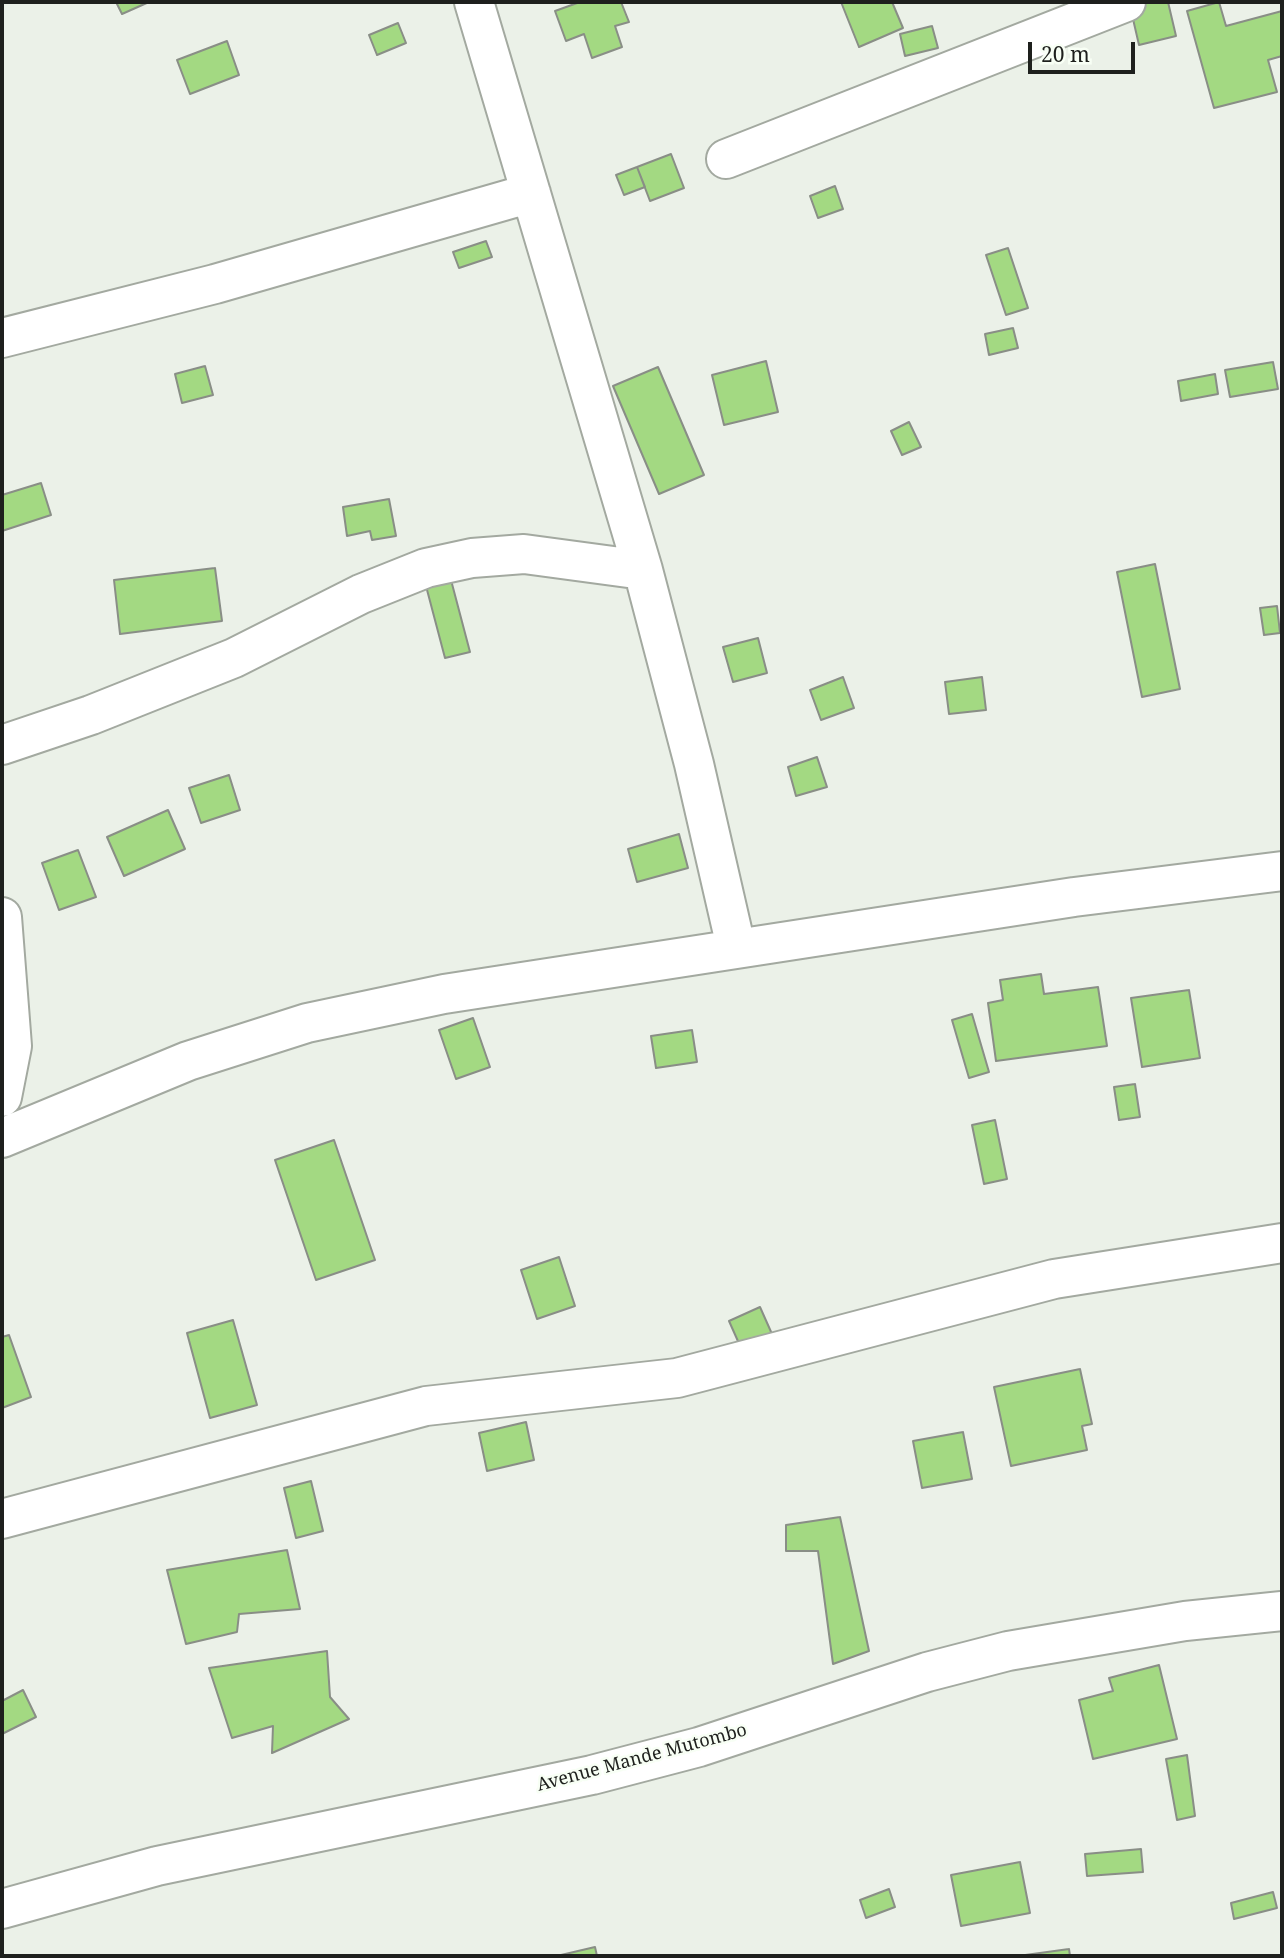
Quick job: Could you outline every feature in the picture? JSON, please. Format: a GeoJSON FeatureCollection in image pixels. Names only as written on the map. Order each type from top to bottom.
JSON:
{"type":"FeatureCollection","features":[{"type":"Feature","properties":{"kind":"street"},"geometry":{"type":"LineString","coordinates":[[474,2],[643,570],[694,764],[736,947]]}},
{"type":"Feature","properties":{"kind":"street"},"geometry":{"type":"LineString","coordinates":[[726,159],[1126,2]]}},
{"type":"Feature","properties":{"kind":"street"},"geometry":{"type":"LineString","coordinates":[[2,338],[228,280],[531,193]]}},
{"type":"Feature","properties":{"kind":"street"},"geometry":{"type":"LineString","coordinates":[[2,745],[91,715],[234,658],[361,594],[426,568],[472,558],[524,554],[643,570]]}},
{"type":"Feature","properties":{"kind":"street"},"geometry":{"type":"LineString","coordinates":[[2,1138],[188,1061],[307,1023],[444,994],[1074,897],[1282,872]]}},
{"type":"Feature","properties":{"kind":"street"},"geometry":{"type":"LineString","coordinates":[[2,917],[12,1046],[2,1097]]}},
{"type":"Feature","properties":{"kind":"street"},"geometry":{"type":"LineString","coordinates":[[2,1519],[426,1406],[677,1378],[1054,1279],[1282,1243]]}},
{"type":"Feature","properties":{"kind":"street","name":"Avenue Mande Mutombo"},"geometry":{"type":"LineString","coordinates":[[2,1909],[158,1866],[592,1775],[699,1746],[927,1672],[1008,1651],[1185,1620],[1282,1611]]}},
{"type":"Feature","properties":{"kind":"building"},"geometry":{"type":"Polygon","coordinates":[[[116,2],[149,2],[122,14],[116,2]]]}},
{"type":"Feature","properties":{"kind":"building"},"geometry":{"type":"Polygon","coordinates":[[[580,2],[621,2],[629,22],[615,26],[622,47],[592,58],[584,34],[566,41],[555,11],[580,2]]]}},
{"type":"Feature","properties":{"kind":"building"},"geometry":{"type":"Polygon","coordinates":[[[841,2],[892,2],[903,28],[859,47],[841,2]]]}},
{"type":"Feature","properties":{"kind":"building"},"geometry":{"type":"Polygon","coordinates":[[[1168,2],[1176,36],[1139,45],[1130,6],[1168,2]]]}},
{"type":"Feature","properties":{"kind":"building"},"geometry":{"type":"Polygon","coordinates":[[[1219,2],[1226,26],[1282,11],[1282,56],[1268,60],[1277,92],[1214,108],[1187,11],[1219,2]]]}},
{"type":"Feature","properties":{"kind":"building"},"geometry":{"type":"Polygon","coordinates":[[[398,23],[406,43],[377,55],[369,35],[398,23]]]}},
{"type":"Feature","properties":{"kind":"building"},"geometry":{"type":"Polygon","coordinates":[[[932,26],[938,48],[905,56],[900,34],[932,26]]]}},
{"type":"Feature","properties":{"kind":"building"},"geometry":{"type":"Polygon","coordinates":[[[227,41],[239,75],[190,94],[177,60],[227,41]]]}},
{"type":"Feature","properties":{"kind":"building"},"geometry":{"type":"Polygon","coordinates":[[[671,154],[684,188],[650,201],[637,167],[671,154]]]}},
{"type":"Feature","properties":{"kind":"building"},"geometry":{"type":"Polygon","coordinates":[[[637,167],[645,187],[624,195],[616,175],[637,167]]]}},
{"type":"Feature","properties":{"kind":"building"},"geometry":{"type":"Polygon","coordinates":[[[835,186],[843,209],[818,218],[810,196],[835,186]]]}},
{"type":"Feature","properties":{"kind":"building"},"geometry":{"type":"Polygon","coordinates":[[[486,241],[492,257],[459,268],[453,252],[486,241]]]}},
{"type":"Feature","properties":{"kind":"building"},"geometry":{"type":"Polygon","coordinates":[[[1008,248],[1028,308],[1006,315],[986,255],[1008,248]]]}},
{"type":"Feature","properties":{"kind":"building"},"geometry":{"type":"Polygon","coordinates":[[[1013,328],[1018,348],[989,355],[985,334],[1013,328]]]}},
{"type":"Feature","properties":{"kind":"building"},"geometry":{"type":"Polygon","coordinates":[[[766,361],[778,412],[724,425],[712,375],[766,361]]]}},
{"type":"Feature","properties":{"kind":"building"},"geometry":{"type":"Polygon","coordinates":[[[1273,362],[1278,389],[1230,397],[1225,370],[1273,362]]]}},
{"type":"Feature","properties":{"kind":"building"},"geometry":{"type":"Polygon","coordinates":[[[205,366],[213,395],[182,403],[175,374],[205,366]]]}},
{"type":"Feature","properties":{"kind":"building"},"geometry":{"type":"Polygon","coordinates":[[[658,367],[704,475],[659,494],[613,386],[658,367]]]}},
{"type":"Feature","properties":{"kind":"building"},"geometry":{"type":"Polygon","coordinates":[[[1215,374],[1218,394],[1181,401],[1178,381],[1215,374]]]}},
{"type":"Feature","properties":{"kind":"building"},"geometry":{"type":"Polygon","coordinates":[[[909,422],[921,447],[902,455],[891,431],[909,422]]]}},
{"type":"Feature","properties":{"kind":"building"},"geometry":{"type":"Polygon","coordinates":[[[41,483],[51,515],[2,531],[2,495],[41,483]]]}},
{"type":"Feature","properties":{"kind":"building"},"geometry":{"type":"Polygon","coordinates":[[[389,499],[396,536],[372,540],[370,531],[347,536],[343,507],[389,499]]]}},
{"type":"Feature","properties":{"kind":"building"},"geometry":{"type":"Polygon","coordinates":[[[1155,564],[1180,689],[1142,697],[1117,572],[1155,564]]]}},
{"type":"Feature","properties":{"kind":"building"},"geometry":{"type":"Polygon","coordinates":[[[215,568],[222,621],[120,634],[114,580],[215,568]]]}},
{"type":"Feature","properties":{"kind":"building"},"geometry":{"type":"Polygon","coordinates":[[[451,580],[470,652],[445,658],[426,586],[451,580]]]}},
{"type":"Feature","properties":{"kind":"building"},"geometry":{"type":"Polygon","coordinates":[[[1277,606],[1280,633],[1264,635],[1260,608],[1277,606]]]}},
{"type":"Feature","properties":{"kind":"building"},"geometry":{"type":"Polygon","coordinates":[[[758,638],[767,673],[733,682],[723,647],[758,638]]]}},
{"type":"Feature","properties":{"kind":"building"},"geometry":{"type":"Polygon","coordinates":[[[843,677],[854,708],[821,720],[810,690],[843,677]]]}},
{"type":"Feature","properties":{"kind":"building"},"geometry":{"type":"Polygon","coordinates":[[[982,677],[986,710],[949,714],[945,682],[982,677]]]}},
{"type":"Feature","properties":{"kind":"building"},"geometry":{"type":"Polygon","coordinates":[[[817,757],[827,787],[796,796],[788,767],[817,757]]]}},
{"type":"Feature","properties":{"kind":"building"},"geometry":{"type":"Polygon","coordinates":[[[229,775],[240,810],[201,823],[189,788],[229,775]]]}},
{"type":"Feature","properties":{"kind":"building"},"geometry":{"type":"Polygon","coordinates":[[[168,810],[185,849],[124,876],[107,837],[168,810]]]}},
{"type":"Feature","properties":{"kind":"building"},"geometry":{"type":"Polygon","coordinates":[[[679,834],[688,868],[637,882],[628,849],[679,834]]]}},
{"type":"Feature","properties":{"kind":"building"},"geometry":{"type":"Polygon","coordinates":[[[78,850],[96,897],[59,910],[42,863],[78,850]]]}},
{"type":"Feature","properties":{"kind":"building"},"geometry":{"type":"Polygon","coordinates":[[[1041,974],[1044,994],[1098,987],[1107,1046],[996,1061],[988,1003],[1003,1000],[1000,980],[1041,974]]]}},
{"type":"Feature","properties":{"kind":"building"},"geometry":{"type":"Polygon","coordinates":[[[1189,990],[1200,1058],[1142,1067],[1131,998],[1189,990]]]}},
{"type":"Feature","properties":{"kind":"building"},"geometry":{"type":"Polygon","coordinates":[[[972,1014],[989,1072],[969,1078],[952,1020],[972,1014]]]}},
{"type":"Feature","properties":{"kind":"building"},"geometry":{"type":"Polygon","coordinates":[[[473,1018],[490,1067],[456,1079],[439,1030],[473,1018]]]}},
{"type":"Feature","properties":{"kind":"building"},"geometry":{"type":"Polygon","coordinates":[[[692,1030],[697,1062],[656,1068],[651,1036],[692,1030]]]}},
{"type":"Feature","properties":{"kind":"building"},"geometry":{"type":"Polygon","coordinates":[[[1135,1084],[1140,1117],[1119,1120],[1114,1087],[1135,1084]]]}},
{"type":"Feature","properties":{"kind":"building"},"geometry":{"type":"Polygon","coordinates":[[[995,1120],[1007,1179],[984,1184],[972,1125],[995,1120]]]}},
{"type":"Feature","properties":{"kind":"building"},"geometry":{"type":"Polygon","coordinates":[[[334,1140],[375,1260],[316,1280],[275,1160],[334,1140]]]}},
{"type":"Feature","properties":{"kind":"building"},"geometry":{"type":"Polygon","coordinates":[[[559,1257],[575,1306],[537,1319],[521,1270],[559,1257]]]}},
{"type":"Feature","properties":{"kind":"building"},"geometry":{"type":"Polygon","coordinates":[[[760,1307],[772,1334],[741,1348],[729,1321],[760,1307]]]}},
{"type":"Feature","properties":{"kind":"building"},"geometry":{"type":"Polygon","coordinates":[[[233,1320],[257,1405],[210,1418],[187,1333],[233,1320]]]}},
{"type":"Feature","properties":{"kind":"building"},"geometry":{"type":"Polygon","coordinates":[[[9,1335],[31,1397],[2,1408],[2,1337],[9,1335]]]}},
{"type":"Feature","properties":{"kind":"building"},"geometry":{"type":"Polygon","coordinates":[[[1080,1369],[1092,1424],[1082,1426],[1087,1450],[1011,1466],[994,1387],[1080,1369]]]}},
{"type":"Feature","properties":{"kind":"building"},"geometry":{"type":"Polygon","coordinates":[[[526,1422],[534,1460],[487,1471],[479,1433],[526,1422]]]}},
{"type":"Feature","properties":{"kind":"building"},"geometry":{"type":"Polygon","coordinates":[[[963,1432],[972,1479],[922,1488],[913,1441],[963,1432]]]}},
{"type":"Feature","properties":{"kind":"building"},"geometry":{"type":"Polygon","coordinates":[[[311,1481],[323,1531],[296,1538],[284,1488],[311,1481]]]}},
{"type":"Feature","properties":{"kind":"building"},"geometry":{"type":"Polygon","coordinates":[[[840,1517],[869,1651],[833,1664],[818,1551],[786,1551],[786,1525],[840,1517]]]}},
{"type":"Feature","properties":{"kind":"building"},"geometry":{"type":"Polygon","coordinates":[[[287,1550],[300,1609],[239,1614],[237,1632],[186,1644],[167,1570],[287,1550]]]}},
{"type":"Feature","properties":{"kind":"building"},"geometry":{"type":"Polygon","coordinates":[[[327,1651],[330,1697],[349,1719],[272,1753],[273,1726],[232,1738],[209,1668],[327,1651]]]}},
{"type":"Feature","properties":{"kind":"building"},"geometry":{"type":"Polygon","coordinates":[[[1159,1665],[1177,1739],[1093,1759],[1079,1700],[1113,1691],[1109,1678],[1159,1665]]]}},
{"type":"Feature","properties":{"kind":"building"},"geometry":{"type":"Polygon","coordinates":[[[23,1690],[36,1717],[2,1734],[2,1701],[23,1690]]]}},
{"type":"Feature","properties":{"kind":"building"},"geometry":{"type":"Polygon","coordinates":[[[1187,1755],[1195,1816],[1177,1820],[1166,1759],[1187,1755]]]}},
{"type":"Feature","properties":{"kind":"building"},"geometry":{"type":"Polygon","coordinates":[[[1141,1849],[1143,1872],[1087,1876],[1085,1854],[1141,1849]]]}},
{"type":"Feature","properties":{"kind":"building"},"geometry":{"type":"Polygon","coordinates":[[[1020,1862],[1030,1913],[961,1926],[951,1875],[1020,1862]]]}},
{"type":"Feature","properties":{"kind":"building"},"geometry":{"type":"Polygon","coordinates":[[[889,1889],[895,1907],[866,1918],[860,1900],[889,1889]]]}},
{"type":"Feature","properties":{"kind":"building"},"geometry":{"type":"Polygon","coordinates":[[[1273,1892],[1277,1908],[1234,1919],[1231,1903],[1273,1892]]]}},
{"type":"Feature","properties":{"kind":"building"},"geometry":{"type":"Polygon","coordinates":[[[595,1947],[597,1956],[561,1956],[561,1955],[595,1947]]]}},
{"type":"Feature","properties":{"kind":"building"},"geometry":{"type":"Polygon","coordinates":[[[1069,1949],[1070,1956],[1018,1956],[1069,1949]]]}}]}
